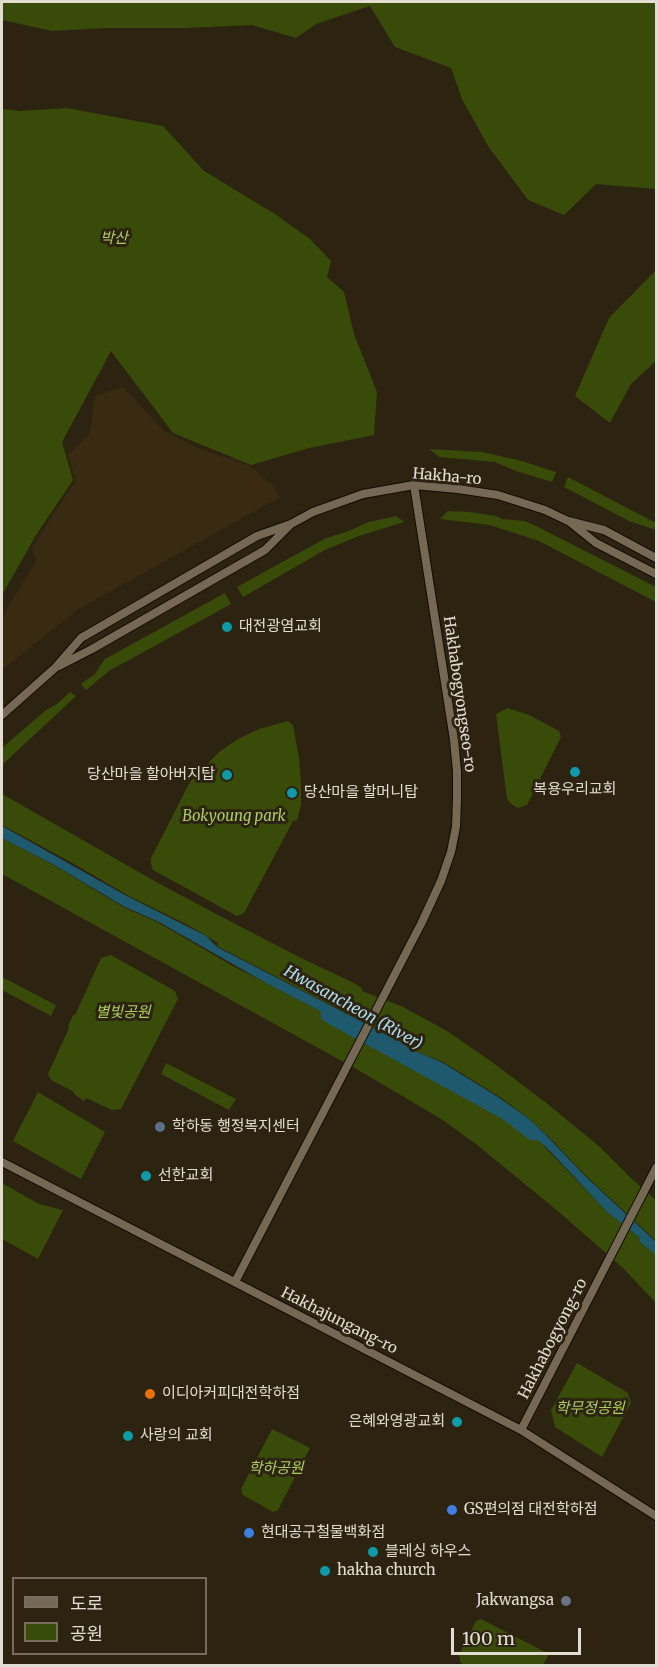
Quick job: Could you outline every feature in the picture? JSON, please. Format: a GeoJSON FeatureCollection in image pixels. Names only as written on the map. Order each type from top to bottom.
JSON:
{"type":"FeatureCollection","features":[{"type":"Feature","properties":{"kind":"street","name":"Hakha-ro"},"geometry":{"type":"LineString","coordinates":[[2,715],[55,668],[81,638],[256,536],[363,494],[414,485],[498,495],[604,530],[657,558]]}},
{"type":"Feature","properties":{"kind":"street","name":"Hakhabogyongseo-ro"},"geometry":{"type":"LineString","coordinates":[[235,1282],[421,924],[441,881],[451,852],[456,827],[457,771],[454,740],[414,485]]}},
{"type":"Feature","properties":{"kind":"street","name":"Hakha-ro"},"geometry":{"type":"LineString","coordinates":[[568,520],[596,543],[657,574]]}},
{"type":"Feature","properties":{"kind":"street","name":"Hakha-ro"},"geometry":{"type":"LineString","coordinates":[[55,668],[265,550],[291,524]]}},
{"type":"Feature","properties":{"kind":"street","name":"Hakhajungang-ro"},"geometry":{"type":"LineString","coordinates":[[2,1162],[521,1430],[657,1516]]}},
{"type":"Feature","properties":{"kind":"street","name":"Hakhabogyong-ro"},"geometry":{"type":"LineString","coordinates":[[521,1430],[657,1168]]}},
{"type":"Feature","properties":{"kind":"shaded area"},"geometry":{"type":"Polygon","coordinates":[[[123,387],[164,431],[198,448],[247,465],[272,485],[280,497],[77,610],[2,670],[2,617],[37,560],[32,549],[76,481],[68,455],[90,433],[95,396],[123,387]]]}},
{"type":"Feature","properties":{"kind":"green space"},"geometry":{"type":"Polygon","coordinates":[[[2,2],[656,2],[656,189],[596,184],[564,215],[528,200],[488,146],[462,99],[451,68],[395,47],[370,6],[316,24],[296,38],[252,25],[52,31],[2,20],[2,2]]]}},
{"type":"Feature","properties":{"kind":"green space","name":"박산"},"geometry":{"type":"Polygon","coordinates":[[[67,108],[163,126],[204,171],[275,214],[310,239],[331,261],[327,277],[344,292],[354,334],[377,392],[374,435],[309,448],[251,465],[173,433],[111,351],[62,442],[73,480],[36,535],[2,595],[2,109],[20,111],[67,108]]]}},
{"type":"Feature","properties":{"kind":"green space"},"geometry":{"type":"Polygon","coordinates":[[[656,270],[656,361],[631,384],[610,423],[575,396],[609,318],[656,270]]]}},
{"type":"Feature","properties":{"kind":"green space"},"geometry":{"type":"Polygon","coordinates":[[[429,449],[482,452],[556,472],[552,482],[495,462],[439,457],[429,449]]]}},
{"type":"Feature","properties":{"kind":"green space"},"geometry":{"type":"Polygon","coordinates":[[[568,477],[656,523],[656,530],[629,521],[564,487],[568,477]]]}},
{"type":"Feature","properties":{"kind":"green space"},"geometry":{"type":"Polygon","coordinates":[[[448,511],[496,516],[532,524],[656,587],[656,602],[539,541],[490,525],[440,519],[448,511]]]}},
{"type":"Feature","properties":{"kind":"green space"},"geometry":{"type":"Polygon","coordinates":[[[396,516],[404,522],[359,536],[325,550],[243,597],[237,587],[326,538],[369,522],[396,516]]]}},
{"type":"Feature","properties":{"kind":"green space"},"geometry":{"type":"Polygon","coordinates":[[[225,593],[231,604],[109,671],[86,690],[81,684],[95,674],[105,659],[225,593]]]}},
{"type":"Feature","properties":{"kind":"green space"},"geometry":{"type":"Polygon","coordinates":[[[70,692],[76,696],[2,765],[3,747],[70,692]]]}},
{"type":"Feature","properties":{"kind":"green space"},"geometry":{"type":"Polygon","coordinates":[[[508,708],[529,715],[559,731],[561,737],[527,805],[518,808],[507,799],[496,714],[508,708]]]}},
{"type":"Feature","properties":{"kind":"green space","name":"Bokyoung park"},"geometry":{"type":"Polygon","coordinates":[[[288,721],[293,725],[299,758],[301,805],[297,820],[293,821],[244,913],[237,916],[153,870],[151,858],[190,782],[219,752],[259,729],[288,721]]]}},
{"type":"Feature","properties":{"kind":"green space"},"geometry":{"type":"Polygon","coordinates":[[[2,794],[158,883],[301,958],[352,982],[362,988],[362,991],[403,1007],[447,1031],[545,1102],[600,1147],[656,1200],[656,1241],[584,1174],[548,1136],[500,1097],[443,1062],[407,1048],[404,1043],[217,946],[218,943],[186,924],[127,895],[2,825],[2,794]]]}},
{"type":"Feature","properties":{"kind":"green space"},"geometry":{"type":"Polygon","coordinates":[[[2,838],[55,866],[125,908],[159,923],[231,965],[379,1041],[507,1112],[539,1141],[607,1212],[639,1237],[640,1242],[656,1255],[656,1303],[623,1268],[560,1213],[476,1144],[441,1119],[360,1071],[2,874],[2,838]]]}},
{"type":"Feature","properties":{"kind":"green space","name":"별빛공원"},"geometry":{"type":"Polygon","coordinates":[[[111,955],[175,991],[178,999],[121,1109],[112,1110],[86,1098],[84,1101],[74,1092],[51,1080],[48,1074],[101,958],[111,955]]]}},
{"type":"Feature","properties":{"kind":"green space"},"geometry":{"type":"Polygon","coordinates":[[[2,977],[56,1005],[51,1016],[2,990],[2,977]]]}},
{"type":"Feature","properties":{"kind":"green space"},"geometry":{"type":"Polygon","coordinates":[[[166,1063],[236,1099],[229,1110],[161,1074],[166,1063]]]}},
{"type":"Feature","properties":{"kind":"green space"},"geometry":{"type":"Polygon","coordinates":[[[38,1092],[105,1132],[81,1179],[13,1141],[38,1092]]]}},
{"type":"Feature","properties":{"kind":"green space"},"geometry":{"type":"Polygon","coordinates":[[[2,1183],[39,1204],[63,1210],[38,1259],[2,1239],[2,1183]]]}},
{"type":"Feature","properties":{"kind":"green space","name":"학무정공원"},"geometry":{"type":"Polygon","coordinates":[[[577,1363],[628,1393],[631,1403],[602,1457],[555,1427],[551,1410],[577,1363]]]}},
{"type":"Feature","properties":{"kind":"green space","name":"학하공원"},"geometry":{"type":"Polygon","coordinates":[[[272,1429],[310,1448],[278,1510],[273,1512],[243,1495],[241,1489],[272,1429]]]}},
{"type":"Feature","properties":{"kind":"green space"},"geometry":{"type":"Polygon","coordinates":[[[481,1619],[549,1654],[543,1665],[466,1666],[461,1663],[459,1655],[476,1621],[481,1619]]]}},
{"type":"Feature","properties":{"kind":"water"},"geometry":{"type":"Polygon","coordinates":[[[2,826],[123,894],[206,936],[217,947],[403,1043],[408,1048],[443,1063],[498,1097],[529,1119],[585,1176],[656,1242],[656,1255],[640,1242],[639,1237],[607,1212],[550,1151],[506,1112],[378,1041],[266,983],[159,922],[125,907],[54,865],[2,838],[2,826]]]}},
{"type":"Feature","properties":{"kind":"waterway","name":"Hwasancheon (River)"},"geometry":{"type":"LineString","coordinates":[[328,1015],[507,1113],[533,1133]]}},
{"type":"Feature","properties":{"kind":"place","name":"대전광염교회"},"geometry":{"type":"Point","coordinates":[227,627]}},
{"type":"Feature","properties":{"kind":"place","name":"복용우리교회"},"geometry":{"type":"Point","coordinates":[575,772]}},
{"type":"Feature","properties":{"kind":"place","name":"당산마을 할아버지탑"},"geometry":{"type":"Point","coordinates":[227,775]}},
{"type":"Feature","properties":{"kind":"place","name":"당산마을 할머니탑"},"geometry":{"type":"Point","coordinates":[292,793]}},
{"type":"Feature","properties":{"kind":"place","name":"학하동 행정복지센터"},"geometry":{"type":"Point","coordinates":[160,1127]}},
{"type":"Feature","properties":{"kind":"place","name":"선한교회"},"geometry":{"type":"Point","coordinates":[146,1176]}},
{"type":"Feature","properties":{"kind":"place","name":"이디아커피대전학하점"},"geometry":{"type":"Point","coordinates":[150,1394]}},
{"type":"Feature","properties":{"kind":"place","name":"은혜와영광교회"},"geometry":{"type":"Point","coordinates":[457,1422]}},
{"type":"Feature","properties":{"kind":"place","name":"사랑의 교회"},"geometry":{"type":"Point","coordinates":[128,1436]}},
{"type":"Feature","properties":{"kind":"place","name":"GS편의점 대전학하점"},"geometry":{"type":"Point","coordinates":[452,1510]}},
{"type":"Feature","properties":{"kind":"place","name":"현대공구철물백화점"},"geometry":{"type":"Point","coordinates":[249,1533]}},
{"type":"Feature","properties":{"kind":"place","name":"블레싱 하우스"},"geometry":{"type":"Point","coordinates":[373,1552]}},
{"type":"Feature","properties":{"kind":"place","name":"hakha church"},"geometry":{"type":"Point","coordinates":[325,1571]}},
{"type":"Feature","properties":{"kind":"place","name":"Jakwangsa"},"geometry":{"type":"Point","coordinates":[566,1601]}}]}
